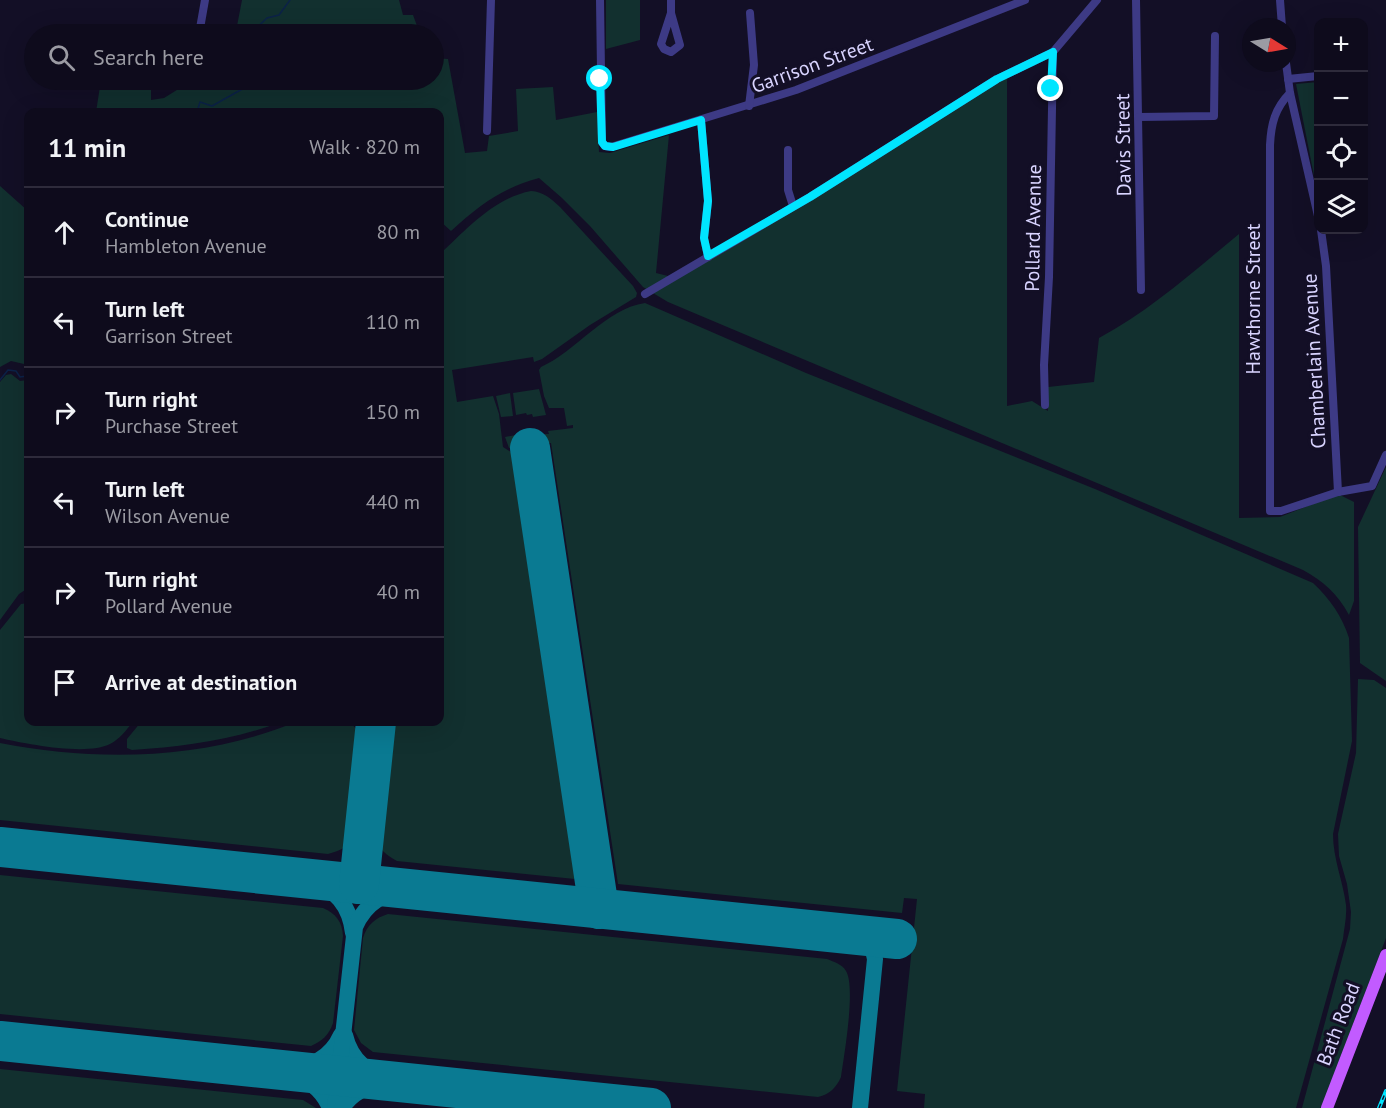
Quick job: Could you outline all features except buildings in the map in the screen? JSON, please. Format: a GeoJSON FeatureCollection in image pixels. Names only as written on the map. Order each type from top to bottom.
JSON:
{"type":"FeatureCollection","features":[{"type":"Feature","properties":{"kind":"main road","name":"Bath Road"},"geometry":{"type":"LineString","coordinates":[[1327,1108],[1386,955]]}},
{"type":"Feature","properties":{"kind":"street"},"geometry":{"type":"LineString","coordinates":[[201,24],[205,0]]}},
{"type":"Feature","properties":{"kind":"street"},"geometry":{"type":"LineString","coordinates":[[487,131],[491,0]]}},
{"type":"Feature","properties":{"kind":"street","name":"Garrison Street"},"geometry":{"type":"LineString","coordinates":[[600,0],[602,142],[605,146],[613,147],[749,106],[885,57],[1025,0]]}},
{"type":"Feature","properties":{"kind":"street"},"geometry":{"type":"LineString","coordinates":[[671,0],[671,13]]}},
{"type":"Feature","properties":{"kind":"street"},"geometry":{"type":"LineString","coordinates":[[645,294],[793,206],[997,79],[1053,52],[1097,0]]}},
{"type":"Feature","properties":{"kind":"street","name":"Davis Street"},"geometry":{"type":"LineString","coordinates":[[1136,0],[1141,290]]}},
{"type":"Feature","properties":{"kind":"street"},"geometry":{"type":"LineString","coordinates":[[1280,0],[1281,18]]}},
{"type":"Feature","properties":{"kind":"street"},"geometry":{"type":"LineString","coordinates":[[749,106],[754,65],[750,13]]}},
{"type":"Feature","properties":{"kind":"street"},"geometry":{"type":"LineString","coordinates":[[1139,117],[1214,116],[1215,36]]}},
{"type":"Feature","properties":{"kind":"street","name":"Pollard Avenue"},"geometry":{"type":"LineString","coordinates":[[1045,405],[1044,365],[1049,277],[1053,52]]}},
{"type":"Feature","properties":{"kind":"street"},"geometry":{"type":"LineString","coordinates":[[1287,72],[1290,93],[1314,191]]}},
{"type":"Feature","properties":{"kind":"street"},"geometry":{"type":"LineString","coordinates":[[1288,79],[1314,76]]}},
{"type":"Feature","properties":{"kind":"street","name":"Hawthorne Street"},"geometry":{"type":"LineString","coordinates":[[1290,93],[1275,114],[1270,139],[1270,511],[1281,511],[1338,492]]}},
{"type":"Feature","properties":{"kind":"street"},"geometry":{"type":"LineString","coordinates":[[701,120],[708,201],[704,238],[708,256]]}},
{"type":"Feature","properties":{"kind":"street"},"geometry":{"type":"LineString","coordinates":[[788,150],[788,190],[793,206]]}},
{"type":"Feature","properties":{"kind":"street","name":"Chamberlain Avenue"},"geometry":{"type":"LineString","coordinates":[[1322,234],[1326,266],[1338,492]]}},
{"type":"Feature","properties":{"kind":"street"},"geometry":{"type":"LineString","coordinates":[[1338,492],[1372,486],[1386,455]]}},
{"type":"Feature","properties":{"kind":"green space"},"geometry":{"type":"Polygon","coordinates":[[[242,0],[399,0],[403,15],[413,15],[416,24],[237,24],[242,0]]]}},
{"type":"Feature","properties":{"kind":"green space"},"geometry":{"type":"Polygon","coordinates":[[[606,0],[640,0],[640,40],[606,49],[606,0]]]}},
{"type":"Feature","properties":{"kind":"green space"},"geometry":{"type":"Polygon","coordinates":[[[444,59],[448,59],[465,153],[487,151],[489,136],[518,131],[516,89],[553,87],[556,120],[597,112],[599,152],[610,153],[669,135],[656,273],[676,278],[1007,77],[1007,406],[1032,401],[1048,411],[1048,387],[1094,382],[1099,338],[1154,303],[1239,234],[1239,518],[1280,517],[1338,494],[1354,502],[1354,601],[1349,615],[1329,589],[1303,570],[668,302],[643,287],[590,226],[539,178],[513,187],[492,198],[451,231],[444,225],[444,108],[97,108],[99,90],[151,90],[151,100],[164,98],[177,90],[444,90],[444,59]]]}},
{"type":"Feature","properties":{"kind":"green space"},"geometry":{"type":"Polygon","coordinates":[[[1314,82],[1314,176],[1296,84],[1314,82]]]}},
{"type":"Feature","properties":{"kind":"green space"},"geometry":{"type":"Polygon","coordinates":[[[0,186],[24,207],[24,364],[11,361],[0,367],[0,186]]]}},
{"type":"Feature","properties":{"kind":"green space"},"geometry":{"type":"Polygon","coordinates":[[[531,191],[550,198],[637,293],[636,297],[590,325],[542,359],[534,362],[533,357],[452,370],[457,402],[493,396],[499,414],[503,447],[511,452],[575,879],[397,861],[384,852],[375,838],[386,726],[444,726],[444,250],[481,216],[505,200],[531,191]]]}},
{"type":"Feature","properties":{"kind":"green space"},"geometry":{"type":"Polygon","coordinates":[[[645,303],[806,373],[1095,489],[1313,583],[1325,595],[1343,622],[1349,638],[1352,741],[1333,834],[1345,896],[1346,914],[1343,939],[1296,1108],[924,1108],[925,1094],[897,1091],[917,899],[904,898],[902,913],[618,884],[551,443],[546,443],[545,434],[549,434],[548,431],[573,428],[573,425],[567,426],[564,408],[549,408],[539,370],[604,321],[631,307],[645,303]]]}},
{"type":"Feature","properties":{"kind":"green space"},"geometry":{"type":"Polygon","coordinates":[[[11,374],[20,381],[24,380],[24,591],[0,620],[0,382],[6,375],[11,374]]]}},
{"type":"Feature","properties":{"kind":"green space"},"geometry":{"type":"Polygon","coordinates":[[[539,389],[546,415],[533,417],[532,414],[527,415],[526,413],[516,415],[513,393],[539,389]]]}},
{"type":"Feature","properties":{"kind":"green space"},"geometry":{"type":"Polygon","coordinates":[[[510,393],[513,416],[501,417],[496,396],[510,393]]]}},
{"type":"Feature","properties":{"kind":"green space"},"geometry":{"type":"Polygon","coordinates":[[[521,434],[518,438],[522,445],[528,445],[531,441],[530,437],[543,435],[544,443],[509,448],[505,437],[521,434]]]}},
{"type":"Feature","properties":{"kind":"green space"},"geometry":{"type":"Polygon","coordinates":[[[1386,467],[1386,681],[1360,663],[1358,527],[1386,467]]]}},
{"type":"Feature","properties":{"kind":"green space"},"geometry":{"type":"Polygon","coordinates":[[[21,604],[24,604],[24,726],[130,726],[114,742],[100,747],[72,749],[40,746],[0,738],[0,630],[21,604]]]}},
{"type":"Feature","properties":{"kind":"green space"},"geometry":{"type":"Polygon","coordinates":[[[1358,679],[1374,680],[1386,688],[1386,938],[1321,1108],[1302,1108],[1350,929],[1351,912],[1347,884],[1339,856],[1338,834],[1356,753],[1358,679]]]}},
{"type":"Feature","properties":{"kind":"green space"},"geometry":{"type":"Polygon","coordinates":[[[138,726],[269,726],[208,742],[151,749],[127,748],[127,739],[138,726]]]}},
{"type":"Feature","properties":{"kind":"green space"},"geometry":{"type":"Polygon","coordinates":[[[285,726],[354,726],[358,731],[364,745],[353,837],[346,846],[328,854],[0,820],[0,743],[75,753],[150,754],[224,744],[261,735],[285,726]]]}},
{"type":"Feature","properties":{"kind":"green space"},"geometry":{"type":"Polygon","coordinates":[[[0,875],[323,908],[338,919],[343,936],[333,1023],[325,1037],[311,1046],[0,1014],[0,875]]]}},
{"type":"Feature","properties":{"kind":"green space"},"geometry":{"type":"Polygon","coordinates":[[[388,914],[827,959],[842,967],[849,979],[850,1006],[841,1077],[832,1090],[818,1097],[373,1052],[361,1043],[354,1030],[363,938],[372,923],[388,914]]]}},
{"type":"Feature","properties":{"kind":"green space"},"geometry":{"type":"Polygon","coordinates":[[[0,1069],[303,1100],[316,1108],[0,1108],[0,1069]]]}},
{"type":"Feature","properties":{"kind":"waterway"},"geometry":{"type":"LineString","coordinates":[[261,24],[267,18],[279,15],[290,0]]}},
{"type":"Feature","properties":{"kind":"waterway"},"geometry":{"type":"LineString","coordinates":[[198,108],[200,102],[212,106],[241,90]]}},
{"type":"Feature","properties":{"kind":"waterway"},"geometry":{"type":"LineString","coordinates":[[0,380],[8,370],[16,371],[20,377],[24,376]]}},
{"type":"Feature","properties":{"kind":"taxiway"},"geometry":{"type":"LineString","coordinates":[[309,879],[340,899],[349,914],[353,933]]}},
{"type":"Feature","properties":{"kind":"taxiway"},"geometry":{"type":"LineString","coordinates":[[335,1108],[355,927],[359,918],[377,900],[392,893],[410,889]]}},
{"type":"Feature","properties":{"kind":"taxiway"},"geometry":{"type":"LineString","coordinates":[[860,935],[872,946],[875,959],[860,1108]]}},
{"type":"Feature","properties":{"kind":"taxiway"},"geometry":{"type":"LineString","coordinates":[[285,1071],[303,1067],[325,1056],[341,1035]]}},
{"type":"Feature","properties":{"kind":"taxiway"},"geometry":{"type":"LineString","coordinates":[[345,1035],[352,1052],[362,1065],[394,1082]]}},
{"type":"Feature","properties":{"kind":"taxiway"},"geometry":{"type":"LineString","coordinates":[[285,1071],[300,1077],[317,1089],[330,1108]]}},
{"type":"Feature","properties":{"kind":"taxiway"},"geometry":{"type":"LineString","coordinates":[[342,1108],[358,1092],[393,1082]]}},
{"type":"Feature","properties":{"kind":"taxiway"},"geometry":{"type":"LineString","coordinates":[[595,1102],[611,1108]]}},
{"type":"Feature","properties":{"kind":"runway"},"geometry":{"type":"LineString","coordinates":[[530,448],[599,909]]}},
{"type":"Feature","properties":{"kind":"runway"},"geometry":{"type":"LineString","coordinates":[[359,884],[376,726]]}},
{"type":"Feature","properties":{"kind":"runway"},"geometry":{"type":"LineString","coordinates":[[0,847],[897,939]]}},
{"type":"Feature","properties":{"kind":"runway"},"geometry":{"type":"LineString","coordinates":[[0,1041],[651,1108]]}},
{"type":"Feature","properties":{"kind":"railway"},"geometry":{"type":"LineString","coordinates":[[1379,1108],[1386,1091]]}},
{"type":"Feature","properties":{"kind":"route"},"geometry":{"type":"LineString","coordinates":[[600,79],[602,142],[605,146],[613,147],[701,120],[708,201],[704,238],[708,256],[810,197],[997,79],[1053,52],[1051,89]]}}]}
